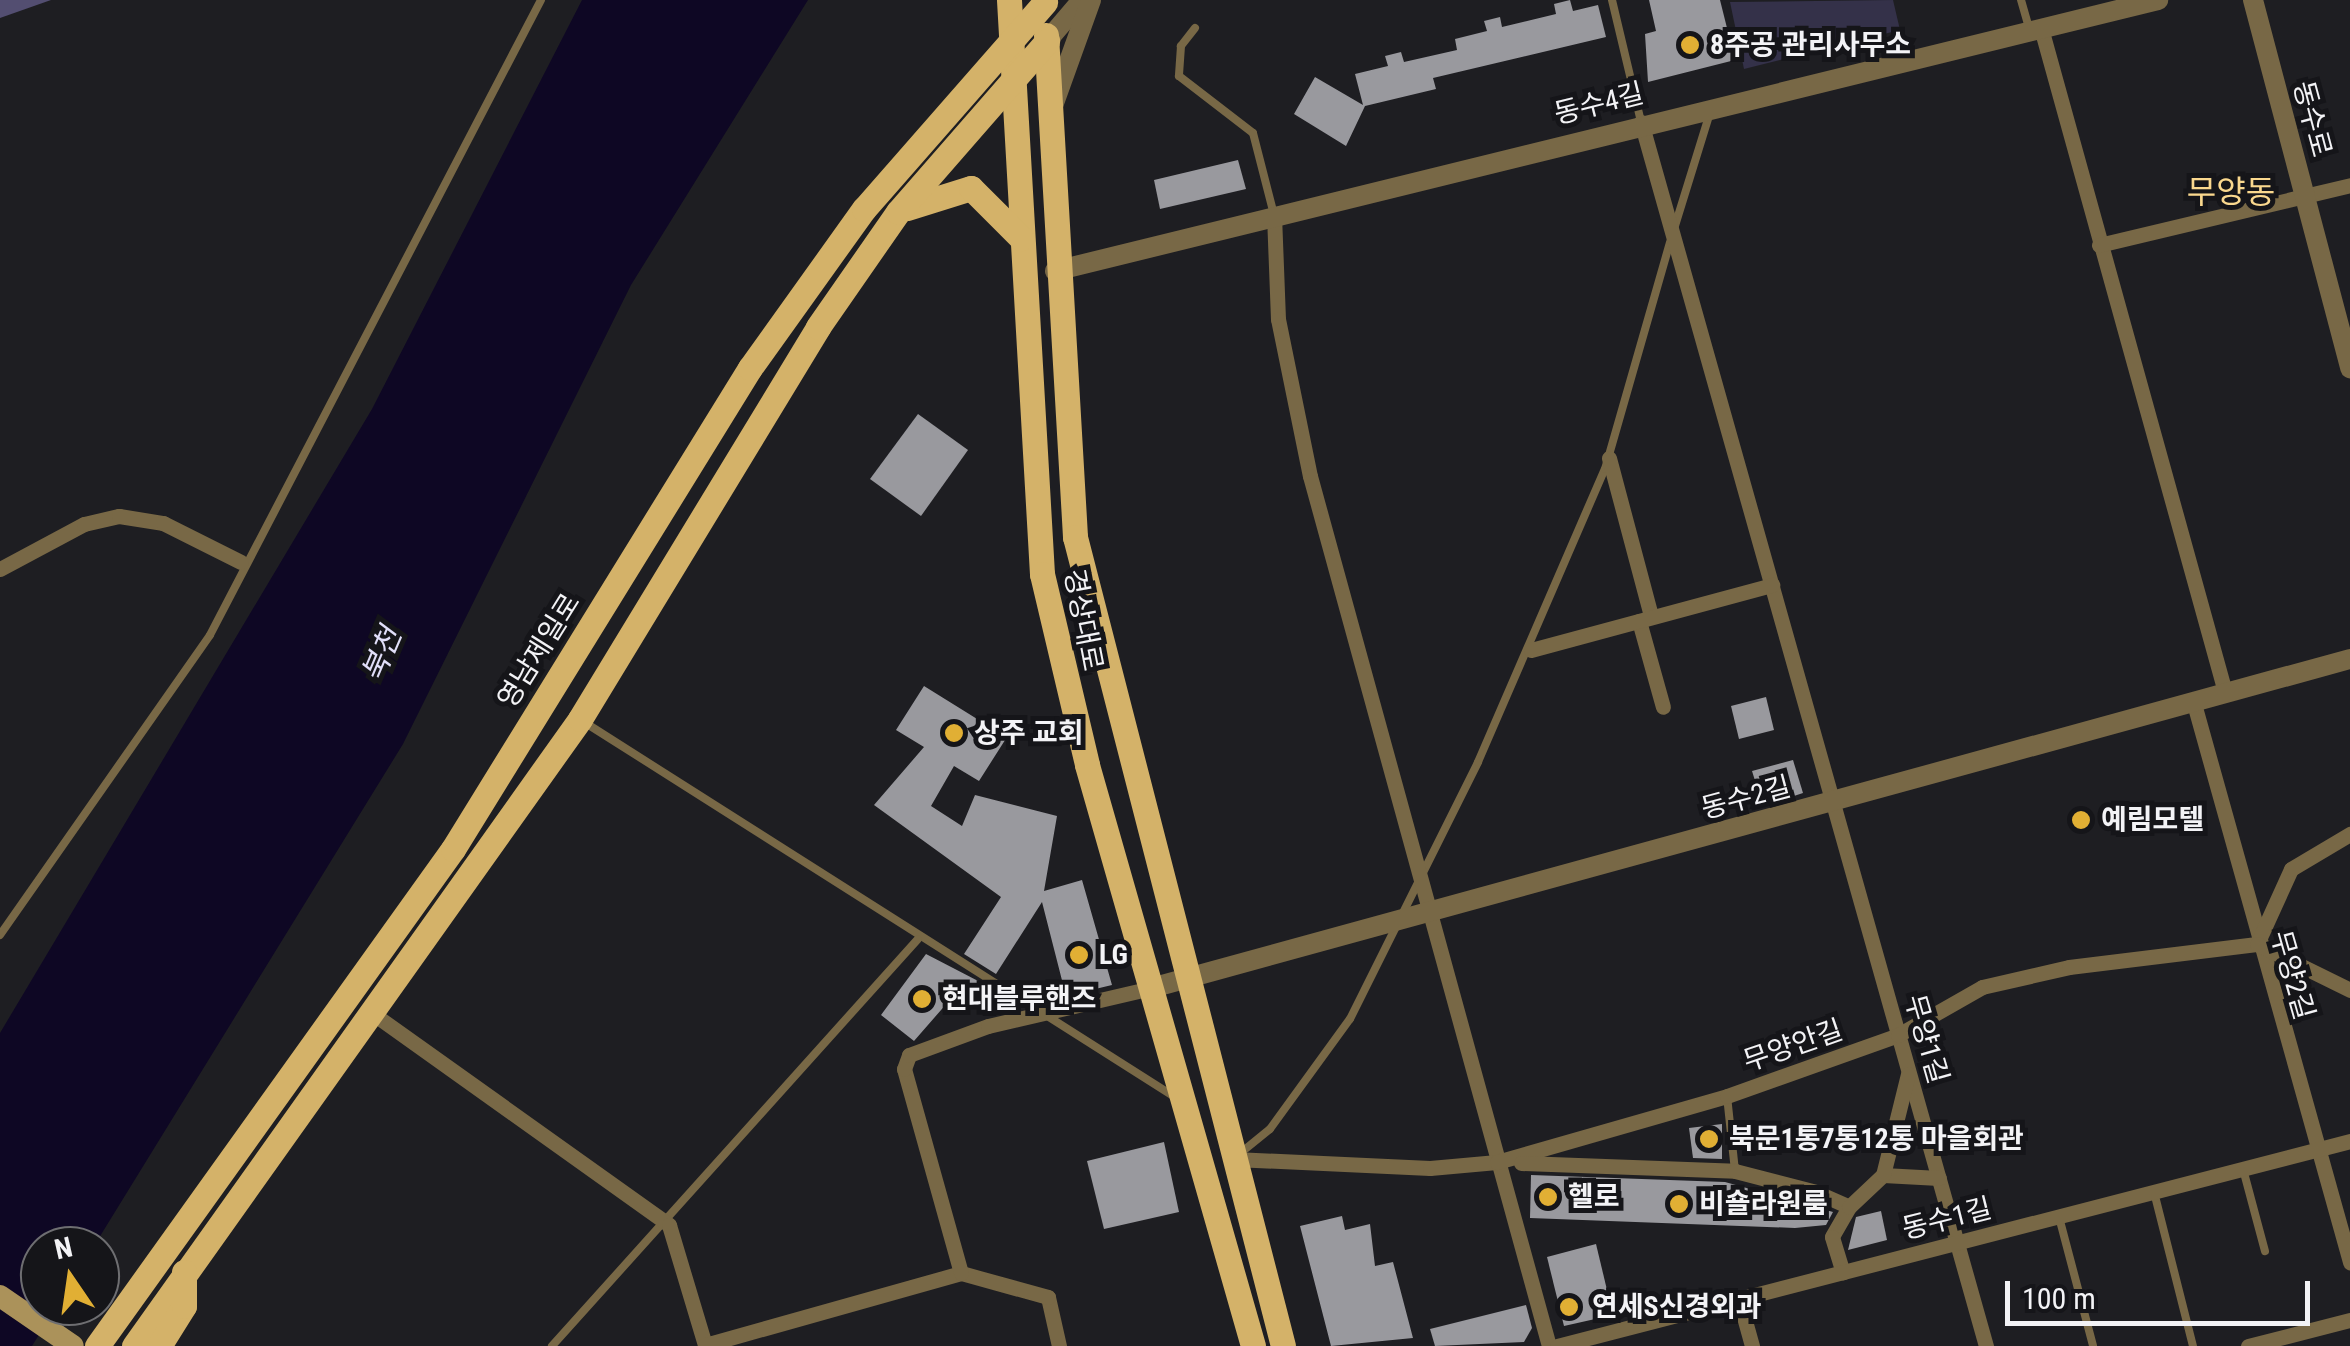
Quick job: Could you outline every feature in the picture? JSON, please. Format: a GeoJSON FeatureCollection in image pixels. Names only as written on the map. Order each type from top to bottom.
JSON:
{"type":"FeatureCollection","features":[{"type":"Feature","properties":{"kind":"main road","name":"경상대로"},"geometry":{"type":"LineString","coordinates":[[1009,0],[1042,574],[1086,764],[1188,1105],[1253,1346]]}},
{"type":"Feature","properties":{"kind":"main road","name":"경상대로"},"geometry":{"type":"LineString","coordinates":[[1045,1],[1054,271],[1075,537],[1283,1346]]}},
{"type":"Feature","properties":{"kind":"main road","name":"영남제일로"},"geometry":{"type":"LineString","coordinates":[[97,1346],[453,849],[750,368],[926,136],[1045,1]]}},
{"type":"Feature","properties":{"kind":"main road"},"geometry":{"type":"LineString","coordinates":[[134,1346],[580,719],[740,442],[898,212],[1046,41]]}},
{"type":"Feature","properties":{"kind":"main road"},"geometry":{"type":"LineString","coordinates":[[898,212],[972,188],[1021,238]]}},
{"type":"Feature","properties":{"kind":"main road"},"geometry":{"type":"LineString","coordinates":[[159,1346],[184,1306],[184,1272]]}},
{"type":"Feature","properties":{"kind":"main road"},"geometry":{"type":"LineString","coordinates":[[0,1296],[72,1345]]}},
{"type":"Feature","properties":{"kind":"street"},"geometry":{"type":"LineString","coordinates":[[1046,41],[1082,0]]}},
{"type":"Feature","properties":{"kind":"street"},"geometry":{"type":"LineString","coordinates":[[1050,120],[1091,0]]}},
{"type":"Feature","properties":{"kind":"street","name":"동수4길"},"geometry":{"type":"LineString","coordinates":[[1054,271],[1713,104],[2158,0]]}},
{"type":"Feature","properties":{"kind":"street","name":"동수로"},"geometry":{"type":"LineString","coordinates":[[2253,0],[2350,368]]}},
{"type":"Feature","properties":{"kind":"street"},"geometry":{"type":"LineString","coordinates":[[2035,30],[2225,692]]}},
{"type":"Feature","properties":{"kind":"street","name":"무양1길"},"geometry":{"type":"LineString","coordinates":[[1642,122],[1986,1346]]}},
{"type":"Feature","properties":{"kind":"street"},"geometry":{"type":"LineString","coordinates":[[2099,246],[2350,185]]}},
{"type":"Feature","properties":{"kind":"street"},"geometry":{"type":"LineString","coordinates":[[1274,215],[1278,319],[1310,476],[1549,1346]]}},
{"type":"Feature","properties":{"kind":"street"},"geometry":{"type":"LineString","coordinates":[[1609,458],[1663,707]]}},
{"type":"Feature","properties":{"kind":"street"},"geometry":{"type":"LineString","coordinates":[[0,569],[84,524],[119,516],[163,523],[240,562]]}},
{"type":"Feature","properties":{"kind":"street"},"geometry":{"type":"LineString","coordinates":[[1531,650],[1772,586]]}},
{"type":"Feature","properties":{"kind":"street","name":"동수2길"},"geometry":{"type":"LineString","coordinates":[[1154,987],[1833,804],[2350,659]]}},
{"type":"Feature","properties":{"kind":"street","name":"무양2길"},"geometry":{"type":"LineString","coordinates":[[2194,700],[2258,944],[2350,1262]]}},
{"type":"Feature","properties":{"kind":"street"},"geometry":{"type":"LineString","coordinates":[[2350,834],[2292,869],[2258,944],[2350,990]]}},
{"type":"Feature","properties":{"kind":"street","name":"무양안길"},"geometry":{"type":"LineString","coordinates":[[1234,1159],[1430,1168],[1497,1162],[1728,1096],[1898,1035],[1982,987],[2258,944]]}},
{"type":"Feature","properties":{"kind":"street"},"geometry":{"type":"LineString","coordinates":[[961,1273],[904,1069],[909,1055],[972,1032],[1042,1018],[1154,987]]}},
{"type":"Feature","properties":{"kind":"street"},"geometry":{"type":"LineString","coordinates":[[372,1013],[668,1226],[705,1345],[961,1273],[1048,1297],[1059,1346]]}},
{"type":"Feature","properties":{"kind":"street"},"geometry":{"type":"LineString","coordinates":[[1843,1272],[1832,1237],[1849,1207],[1883,1174],[1908,1071]]}},
{"type":"Feature","properties":{"kind":"street","name":"동수1길"},"geometry":{"type":"LineString","coordinates":[[1558,1346],[2350,1142]]}},
{"type":"Feature","properties":{"kind":"street"},"geometry":{"type":"LineString","coordinates":[[1497,1162],[1735,1170],[1849,1207]]}},
{"type":"Feature","properties":{"kind":"street"},"geometry":{"type":"LineString","coordinates":[[1883,1174],[1939,1178]]}},
{"type":"Feature","properties":{"kind":"street"},"geometry":{"type":"LineString","coordinates":[[1739,1299],[1752,1346]]}},
{"type":"Feature","properties":{"kind":"street"},"geometry":{"type":"LineString","coordinates":[[2248,1346],[2350,1320]]}},
{"type":"Feature","properties":{"kind":"lane"},"geometry":{"type":"LineString","coordinates":[[0,934],[210,635],[240,562],[540,0]]}},
{"type":"Feature","properties":{"kind":"lane"},"geometry":{"type":"LineString","coordinates":[[1612,0],[1642,122]]}},
{"type":"Feature","properties":{"kind":"lane"},"geometry":{"type":"LineString","coordinates":[[2021,0],[2035,30]]}},
{"type":"Feature","properties":{"kind":"lane"},"geometry":{"type":"LineString","coordinates":[[1195,28],[1181,46],[1180,76],[1253,133],[1274,215]]}},
{"type":"Feature","properties":{"kind":"lane"},"geometry":{"type":"LineString","coordinates":[[1234,1159],[1319,1069],[1401,920],[1531,650],[1609,458],[1713,104]]}},
{"type":"Feature","properties":{"kind":"lane"},"geometry":{"type":"LineString","coordinates":[[580,719],[1042,1018],[1188,1105]]}},
{"type":"Feature","properties":{"kind":"lane"},"geometry":{"type":"LineString","coordinates":[[552,1346],[668,1226],[918,939]]}},
{"type":"Feature","properties":{"kind":"lane"},"geometry":{"type":"LineString","coordinates":[[1728,1096],[1735,1170]]}},
{"type":"Feature","properties":{"kind":"lane"},"geometry":{"type":"LineString","coordinates":[[2243,1169],[2265,1251]]}},
{"type":"Feature","properties":{"kind":"lane"},"geometry":{"type":"LineString","coordinates":[[2154,1192],[2193,1346]]}},
{"type":"Feature","properties":{"kind":"lane"},"geometry":{"type":"LineString","coordinates":[[2058,1216],[2093,1346]]}},
{"type":"Feature","properties":{"kind":"shaded area"},"geometry":{"type":"Polygon","coordinates":[[[0,0],[51,0],[0,18],[0,0]]]}},
{"type":"Feature","properties":{"kind":"shaded area"},"geometry":{"type":"Polygon","coordinates":[[[1893,0],[1900,30],[1744,69],[1730,2],[1893,0]]]}},
{"type":"Feature","properties":{"kind":"water","name":"북천"},"geometry":{"type":"Polygon","coordinates":[[[582,0],[808,0],[631,285],[403,744],[106,1226],[20,1226],[20,1326],[44,1326],[32,1346],[0,1346],[0,1033],[372,409],[582,0]]]}},
{"type":"Feature","properties":{"kind":"building"},"geometry":{"type":"Polygon","coordinates":[[[1570,0],[1573,11],[1598,5],[1606,37],[1433,78],[1436,89],[1365,106],[1346,146],[1294,114],[1315,77],[1363,105],[1355,74],[1388,66],[1385,56],[1401,52],[1404,62],[1457,50],[1455,39],[1487,31],[1484,21],[1500,17],[1502,27],[1556,14],[1554,4],[1570,0]]]}},
{"type":"Feature","properties":{"kind":"building","name":"8주공 관리사무소"},"geometry":{"type":"Polygon","coordinates":[[[1649,0],[1720,0],[1735,60],[1648,82],[1645,34],[1656,31],[1649,0]]]}},
{"type":"Feature","properties":{"kind":"building"},"geometry":{"type":"Polygon","coordinates":[[[1238,160],[1246,189],[1160,209],[1154,180],[1238,160]]]}},
{"type":"Feature","properties":{"kind":"building"},"geometry":{"type":"Polygon","coordinates":[[[918,414],[968,450],[921,516],[870,479],[918,414]]]}},
{"type":"Feature","properties":{"kind":"building"},"geometry":{"type":"Polygon","coordinates":[[[924,686],[990,727],[997,715],[1007,737],[979,781],[954,766],[931,806],[962,826],[975,795],[1057,816],[1044,891],[1082,880],[1112,985],[1066,996],[1042,902],[996,974],[964,954],[1001,897],[874,805],[924,747],[896,730],[924,686]]]}},
{"type":"Feature","properties":{"kind":"building"},"geometry":{"type":"Polygon","coordinates":[[[1766,697],[1774,730],[1739,739],[1731,706],[1766,697]]]}},
{"type":"Feature","properties":{"kind":"building"},"geometry":{"type":"Polygon","coordinates":[[[1793,760],[1803,793],[1763,806],[1752,771],[1793,760]]]}},
{"type":"Feature","properties":{"kind":"building","name":"현대블루핸즈"},"geometry":{"type":"Polygon","coordinates":[[[926,954],[982,983],[969,1004],[955,994],[914,1041],[881,1015],[926,954]]]}},
{"type":"Feature","properties":{"kind":"building","name":"북문1통7통12통 마을회관"},"geometry":{"type":"Polygon","coordinates":[[[1722,1124],[1722,1159],[1693,1158],[1689,1128],[1722,1124]]]}},
{"type":"Feature","properties":{"kind":"building"},"geometry":{"type":"Polygon","coordinates":[[[1164,1142],[1179,1212],[1104,1229],[1087,1161],[1164,1142]]]}},
{"type":"Feature","properties":{"kind":"building"},"geometry":{"type":"Polygon","coordinates":[[[1531,1175],[1725,1182],[1833,1212],[1826,1225],[1795,1228],[1530,1218],[1531,1175]]]}},
{"type":"Feature","properties":{"kind":"building"},"geometry":{"type":"Polygon","coordinates":[[[1881,1211],[1887,1240],[1848,1250],[1856,1217],[1881,1211]]]}},
{"type":"Feature","properties":{"kind":"building"},"geometry":{"type":"Polygon","coordinates":[[[1342,1216],[1345,1230],[1370,1224],[1375,1266],[1393,1262],[1413,1338],[1331,1346],[1300,1226],[1342,1216]]]}},
{"type":"Feature","properties":{"kind":"building"},"geometry":{"type":"Polygon","coordinates":[[[1596,1244],[1613,1315],[1564,1326],[1547,1257],[1596,1244]]]}},
{"type":"Feature","properties":{"kind":"building"},"geometry":{"type":"Polygon","coordinates":[[[1526,1305],[1532,1328],[1524,1342],[1435,1346],[1430,1329],[1526,1305]]]}},
{"type":"Feature","properties":{"kind":"place","name":"8주공 관리사무소"},"geometry":{"type":"Point","coordinates":[1690,45]}},
{"type":"Feature","properties":{"kind":"place","name":"상주 교회"},"geometry":{"type":"Point","coordinates":[954,733]}},
{"type":"Feature","properties":{"kind":"place","name":"예림모텔"},"geometry":{"type":"Point","coordinates":[2081,820]}},
{"type":"Feature","properties":{"kind":"place","name":"LG"},"geometry":{"type":"Point","coordinates":[1079,955]}},
{"type":"Feature","properties":{"kind":"place","name":"현대블루핸즈"},"geometry":{"type":"Point","coordinates":[922,999]}},
{"type":"Feature","properties":{"kind":"place","name":"북문1통7통12통 마을회관"},"geometry":{"type":"Point","coordinates":[1709,1139]}},
{"type":"Feature","properties":{"kind":"place","name":"헬로"},"geometry":{"type":"Point","coordinates":[1548,1197]}},
{"type":"Feature","properties":{"kind":"place","name":"비숄라원룸"},"geometry":{"type":"Point","coordinates":[1679,1204]}},
{"type":"Feature","properties":{"kind":"place","name":"연세S신경외과"},"geometry":{"type":"Point","coordinates":[1569,1307]}},
{"type":"Feature","properties":{"kind":"district","name":"무양동"},"geometry":{"type":"Point","coordinates":[2231,192]}}]}
